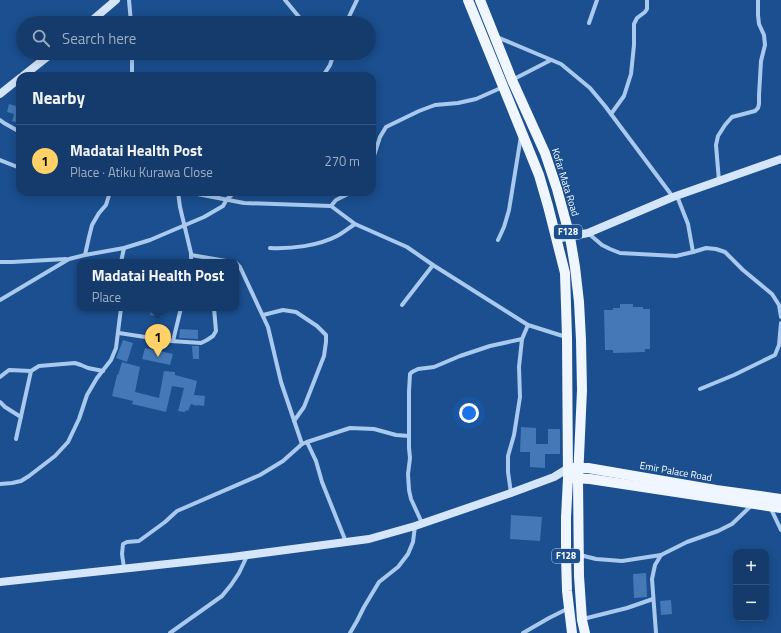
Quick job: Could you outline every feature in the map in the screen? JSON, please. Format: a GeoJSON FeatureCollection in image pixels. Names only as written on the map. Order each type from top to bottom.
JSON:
{"type":"FeatureCollection","features":[{"type":"Feature","properties":{"kind":"main road"},"geometry":{"type":"LineString","coordinates":[[98,16],[116,0]]}},
{"type":"Feature","properties":{"kind":"main road","name":"F128"},"geometry":{"type":"LineString","coordinates":[[468,0],[539,175],[565,273],[571,475],[579,554],[582,620],[585,633]]}},
{"type":"Feature","properties":{"kind":"main road","name":"Kofar Mata Road"},"geometry":{"type":"LineString","coordinates":[[480,0],[512,80],[545,153],[557,189],[570,237],[579,302],[582,390],[579,468],[571,475]]}},
{"type":"Feature","properties":{"kind":"main road"},"geometry":{"type":"LineString","coordinates":[[28,72],[43,60]]}},
{"type":"Feature","properties":{"kind":"main road"},"geometry":{"type":"LineString","coordinates":[[0,94],[16,81]]}},
{"type":"Feature","properties":{"kind":"main road"},"geometry":{"type":"LineString","coordinates":[[556,239],[588,233],[675,196],[781,160]]}},
{"type":"Feature","properties":{"kind":"main road","name":"Emir Palace Road"},"geometry":{"type":"LineString","coordinates":[[579,468],[588,468],[716,490],[781,508]]}},
{"type":"Feature","properties":{"kind":"main road"},"geometry":{"type":"LineString","coordinates":[[0,582],[247,555],[369,539],[418,525],[554,477],[571,475]]}},
{"type":"Feature","properties":{"kind":"main road","name":"F128"},"geometry":{"type":"LineString","coordinates":[[571,475],[566,518],[566,549],[567,591],[572,633]]}},
{"type":"Feature","properties":{"kind":"main road","name":"Emir Palace Road"},"geometry":{"type":"LineString","coordinates":[[571,475],[590,479],[754,500],[781,499]]}},
{"type":"Feature","properties":{"kind":"street"},"geometry":{"type":"LineString","coordinates":[[129,0],[130,16]]}},
{"type":"Feature","properties":{"kind":"street"},"geometry":{"type":"LineString","coordinates":[[285,0],[298,16]]}},
{"type":"Feature","properties":{"kind":"street"},"geometry":{"type":"LineString","coordinates":[[349,16],[357,0]]}},
{"type":"Feature","properties":{"kind":"street"},"geometry":{"type":"LineString","coordinates":[[589,23],[597,0]]}},
{"type":"Feature","properties":{"kind":"street"},"geometry":{"type":"LineString","coordinates":[[611,114],[624,96],[631,74],[634,45],[634,24],[637,18],[647,9],[647,0]]}},
{"type":"Feature","properties":{"kind":"street"},"geometry":{"type":"LineString","coordinates":[[719,181],[716,145],[718,136],[725,124],[732,117],[755,111],[759,104],[761,61],[765,45],[764,35],[759,20],[758,0]]}},
{"type":"Feature","properties":{"kind":"street"},"geometry":{"type":"LineString","coordinates":[[495,36],[561,64],[590,88],[675,196],[688,224],[693,252]]}},
{"type":"Feature","properties":{"kind":"street"},"geometry":{"type":"LineString","coordinates":[[132,60],[132,72]]}},
{"type":"Feature","properties":{"kind":"street"},"geometry":{"type":"LineString","coordinates":[[326,72],[332,60]]}},
{"type":"Feature","properties":{"kind":"street"},"geometry":{"type":"LineString","coordinates":[[512,80],[550,60]]}},
{"type":"Feature","properties":{"kind":"street"},"geometry":{"type":"LineString","coordinates":[[376,150],[380,137],[386,127],[435,105],[458,104],[476,99],[504,87]]}},
{"type":"Feature","properties":{"kind":"street"},"geometry":{"type":"LineString","coordinates":[[0,120],[16,130]]}},
{"type":"Feature","properties":{"kind":"street"},"geometry":{"type":"LineString","coordinates":[[498,240],[509,210],[522,132]]}},
{"type":"Feature","properties":{"kind":"street"},"geometry":{"type":"LineString","coordinates":[[0,160],[16,166]]}},
{"type":"Feature","properties":{"kind":"street"},"geometry":{"type":"LineString","coordinates":[[85,255],[92,225],[106,205],[109,196]]}},
{"type":"Feature","properties":{"kind":"street"},"geometry":{"type":"LineString","coordinates":[[179,196],[184,226],[189,241],[191,259]]}},
{"type":"Feature","properties":{"kind":"street"},"geometry":{"type":"LineString","coordinates":[[210,196],[244,203],[331,206],[355,224],[407,247],[528,325],[567,337]]}},
{"type":"Feature","properties":{"kind":"street"},"geometry":{"type":"LineString","coordinates":[[0,262],[69,259],[124,248],[150,240],[204,217],[223,206],[230,196]]}},
{"type":"Feature","properties":{"kind":"street"},"geometry":{"type":"LineString","coordinates":[[331,206],[336,200],[346,196]]}},
{"type":"Feature","properties":{"kind":"street"},"geometry":{"type":"LineString","coordinates":[[270,248],[280,249],[301,247],[322,242],[337,236],[355,224]]}},
{"type":"Feature","properties":{"kind":"street"},"geometry":{"type":"LineString","coordinates":[[588,233],[602,245],[620,253],[676,256],[706,248],[725,252],[743,270],[772,294],[779,305],[781,317]]}},
{"type":"Feature","properties":{"kind":"street"},"geometry":{"type":"LineString","coordinates":[[122,259],[124,248]]}},
{"type":"Feature","properties":{"kind":"street"},"geometry":{"type":"LineString","coordinates":[[191,255],[214,259]]}},
{"type":"Feature","properties":{"kind":"street"},"geometry":{"type":"LineString","coordinates":[[0,300],[69,259]]}},
{"type":"Feature","properties":{"kind":"street"},"geometry":{"type":"LineString","coordinates":[[402,305],[433,265]]}},
{"type":"Feature","properties":{"kind":"street"},"geometry":{"type":"LineString","coordinates":[[239,266],[268,327],[281,382],[302,444]]}},
{"type":"Feature","properties":{"kind":"street"},"geometry":{"type":"LineString","coordinates":[[263,314],[283,310],[296,312],[317,326],[326,335],[324,356],[304,406],[294,421]]}},
{"type":"Feature","properties":{"kind":"street"},"geometry":{"type":"LineString","coordinates":[[0,484],[21,481],[55,456],[68,442],[79,419],[87,395],[97,378],[111,360],[116,348],[121,311]]}},
{"type":"Feature","properties":{"kind":"street"},"geometry":{"type":"LineString","coordinates":[[173,341],[180,311]]}},
{"type":"Feature","properties":{"kind":"street"},"geometry":{"type":"LineString","coordinates":[[118,333],[173,341],[201,343],[213,336],[216,330],[214,311]]}},
{"type":"Feature","properties":{"kind":"street"},"geometry":{"type":"LineString","coordinates":[[700,388],[734,374],[775,354],[779,345],[781,323]]}},
{"type":"Feature","properties":{"kind":"street"},"geometry":{"type":"LineString","coordinates":[[511,493],[508,472],[508,456],[514,435],[520,397],[518,367],[522,340],[528,325]]}},
{"type":"Feature","properties":{"kind":"street"},"geometry":{"type":"LineString","coordinates":[[350,633],[379,582],[398,567],[408,554],[418,525],[409,490],[408,474],[410,458],[408,391],[410,374],[418,369],[434,367],[490,346],[522,340]]}},
{"type":"Feature","properties":{"kind":"street"},"geometry":{"type":"LineString","coordinates":[[0,377],[9,370],[31,371],[39,366],[75,363],[81,364],[88,368],[103,371]]}},
{"type":"Feature","properties":{"kind":"street"},"geometry":{"type":"LineString","coordinates":[[16,439],[31,371]]}},
{"type":"Feature","properties":{"kind":"street"},"geometry":{"type":"LineString","coordinates":[[0,402],[21,417]]}},
{"type":"Feature","properties":{"kind":"street"},"geometry":{"type":"LineString","coordinates":[[124,568],[122,554],[123,544],[126,542],[139,541],[177,511],[260,475],[283,461],[302,444],[350,428],[374,430],[396,435],[409,436]]}},
{"type":"Feature","properties":{"kind":"street"},"geometry":{"type":"LineString","coordinates":[[307,442],[316,461],[322,482],[346,542]]}},
{"type":"Feature","properties":{"kind":"street"},"geometry":{"type":"LineString","coordinates":[[579,554],[596,559],[622,561],[661,555],[687,542],[718,531],[732,524],[754,500]]}},
{"type":"Feature","properties":{"kind":"street"},"geometry":{"type":"LineString","coordinates":[[770,506],[781,530]]}},
{"type":"Feature","properties":{"kind":"street"},"geometry":{"type":"LineString","coordinates":[[170,633],[222,596],[239,573],[247,555]]}},
{"type":"Feature","properties":{"kind":"street"},"geometry":{"type":"LineString","coordinates":[[656,633],[652,579],[655,565],[661,555]]}},
{"type":"Feature","properties":{"kind":"street"},"geometry":{"type":"LineString","coordinates":[[582,620],[627,608],[653,599]]}},
{"type":"Feature","properties":{"kind":"street"},"geometry":{"type":"LineString","coordinates":[[524,633],[569,608]]}},
{"type":"Feature","properties":{"kind":"building"},"geometry":{"type":"Polygon","coordinates":[[[9,104],[16,106],[16,122],[12,121],[14,114],[7,112],[9,104]]]}},
{"type":"Feature","properties":{"kind":"building"},"geometry":{"type":"Polygon","coordinates":[[[620,304],[633,304],[633,307],[650,309],[650,349],[645,349],[645,352],[613,353],[613,350],[605,350],[604,310],[620,308],[620,304]]]}},
{"type":"Feature","properties":{"kind":"building"},"geometry":{"type":"Polygon","coordinates":[[[151,311],[163,311],[161,317],[150,315],[151,311]]]}},
{"type":"Feature","properties":{"kind":"building"},"geometry":{"type":"Polygon","coordinates":[[[180,329],[198,330],[198,339],[179,338],[180,329]]]}},
{"type":"Feature","properties":{"kind":"building"},"geometry":{"type":"Polygon","coordinates":[[[123,340],[133,343],[127,362],[116,358],[123,340]]]}},
{"type":"Feature","properties":{"kind":"building"},"geometry":{"type":"Polygon","coordinates":[[[192,346],[199,346],[199,359],[193,359],[192,346]]]}},
{"type":"Feature","properties":{"kind":"building"},"geometry":{"type":"Polygon","coordinates":[[[145,348],[173,354],[170,365],[142,359],[145,348]]]}},
{"type":"Feature","properties":{"kind":"building"},"geometry":{"type":"Polygon","coordinates":[[[122,362],[140,367],[135,392],[159,398],[164,371],[175,372],[175,375],[197,381],[194,395],[205,396],[204,406],[191,404],[188,411],[178,411],[184,388],[172,386],[166,412],[132,404],[133,401],[112,396],[122,362]]]}},
{"type":"Feature","properties":{"kind":"building"},"geometry":{"type":"Polygon","coordinates":[[[521,427],[536,428],[536,444],[548,444],[548,429],[560,429],[560,454],[545,454],[545,468],[530,467],[530,452],[520,452],[521,427]]]}},
{"type":"Feature","properties":{"kind":"building"},"geometry":{"type":"Polygon","coordinates":[[[511,515],[542,517],[540,541],[510,539],[511,515]]]}},
{"type":"Feature","properties":{"kind":"building"},"geometry":{"type":"Polygon","coordinates":[[[646,573],[647,597],[634,598],[633,574],[646,573]]]}},
{"type":"Feature","properties":{"kind":"building"},"geometry":{"type":"Polygon","coordinates":[[[671,600],[672,614],[661,615],[660,601],[671,600]]]}},
{"type":"Feature","properties":{"kind":"place","name":"Madatai Health Post"},"geometry":{"type":"Point","coordinates":[158,357]}}]}
